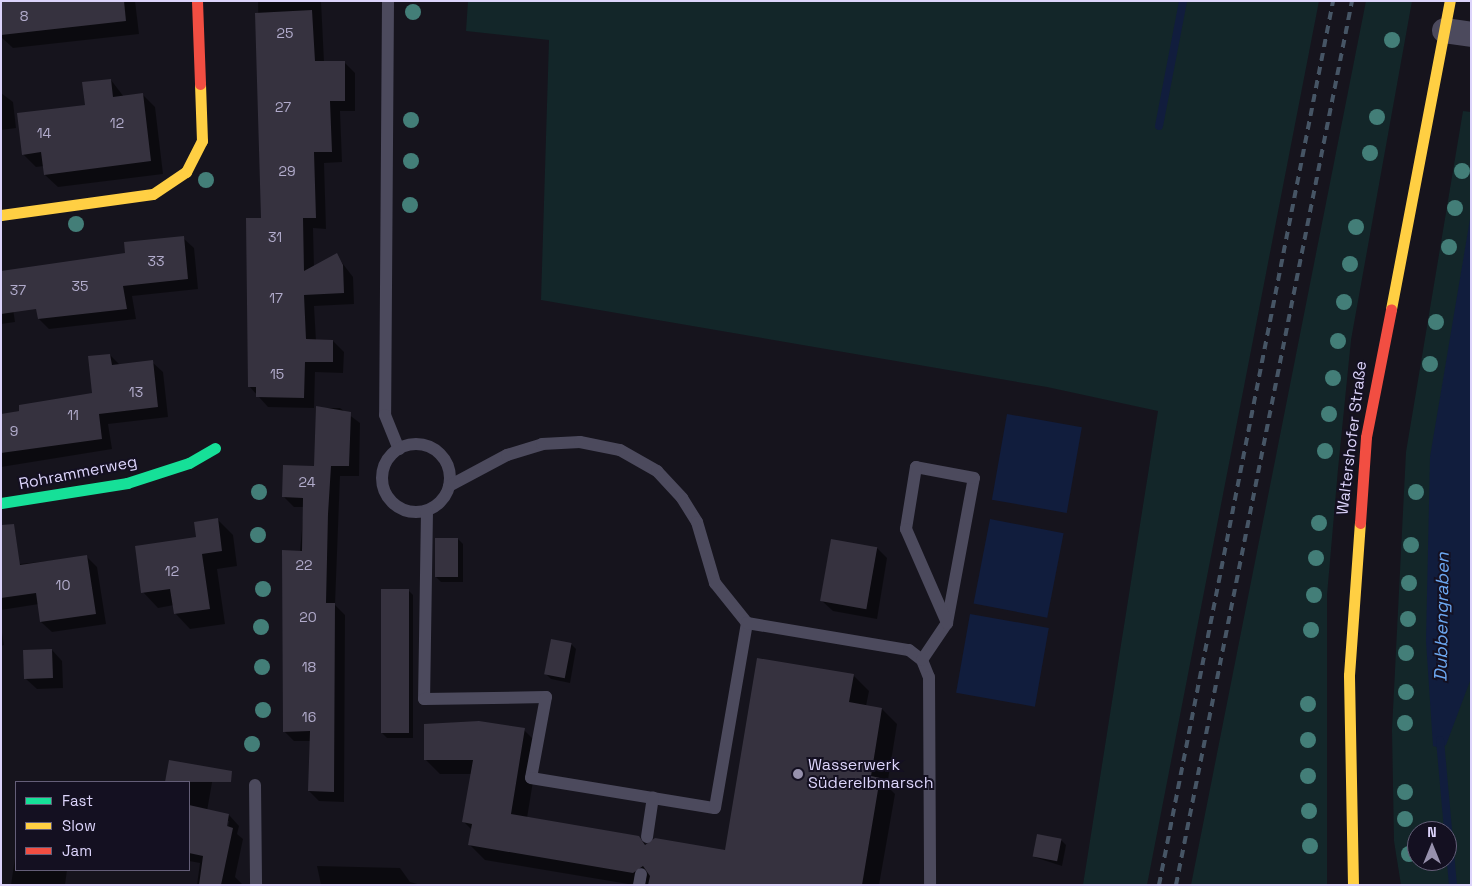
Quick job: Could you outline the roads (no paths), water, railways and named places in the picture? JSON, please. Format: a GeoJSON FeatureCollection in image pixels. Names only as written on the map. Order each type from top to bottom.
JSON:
{"type":"FeatureCollection","features":[{"type":"Feature","properties":{"kind":"main road"},"geometry":{"type":"LineString","coordinates":[[1,215],[153,194],[186,172],[202,141],[197,1]]}},
{"type":"Feature","properties":{"kind":"main road","name":"Waltershofer Straße"},"geometry":{"type":"LineString","coordinates":[[1353,885],[1349,675],[1366,437],[1450,1]]}},
{"type":"Feature","properties":{"kind":"main road","name":"Rohrammerweg"},"geometry":{"type":"LineString","coordinates":[[1,503],[127,483],[189,463],[215,448]]}},
{"type":"Feature","properties":{"kind":"street"},"geometry":{"type":"LineString","coordinates":[[1444,30],[1471,34]]}},
{"type":"Feature","properties":{"kind":"lane"},"geometry":{"type":"LineString","coordinates":[[388,1],[385,415],[399,449]]}},
{"type":"Feature","properties":{"kind":"lane"},"geometry":{"type":"LineString","coordinates":[[449,486],[507,455],[542,444],[580,442],[620,450],[657,471],[682,498],[697,522],[715,583],[747,623],[909,650],[922,660],[929,677],[930,885]]}},
{"type":"Feature","properties":{"kind":"lane"},"geometry":{"type":"LineString","coordinates":[[424,445],[437,451],[450,473],[449,486],[443,498],[427,510],[408,511],[387,495],[383,470],[399,449],[424,445]]}},
{"type":"Feature","properties":{"kind":"lane"},"geometry":{"type":"LineString","coordinates":[[922,660],[947,623],[974,478],[916,467],[906,529],[947,623]]}},
{"type":"Feature","properties":{"kind":"lane"},"geometry":{"type":"LineString","coordinates":[[427,510],[424,699],[546,697],[531,778],[715,808],[747,623]]}},
{"type":"Feature","properties":{"kind":"lane"},"geometry":{"type":"LineString","coordinates":[[256,785],[256,885]]}},
{"type":"Feature","properties":{"kind":"lane"},"geometry":{"type":"LineString","coordinates":[[647,837],[653,798]]}},
{"type":"Feature","properties":{"kind":"water"},"geometry":{"type":"Polygon","coordinates":[[[1471,213],[1470,681],[1446,745],[1440,748],[1433,746],[1426,641],[1430,457],[1471,213]]]}},
{"type":"Feature","properties":{"kind":"water"},"geometry":{"type":"Polygon","coordinates":[[[1007,414],[1082,427],[1067,513],[992,500],[1007,414]]]}},
{"type":"Feature","properties":{"kind":"water"},"geometry":{"type":"Polygon","coordinates":[[[990,519],[1064,533],[1047,618],[974,603],[990,519]]]}},
{"type":"Feature","properties":{"kind":"water"},"geometry":{"type":"Polygon","coordinates":[[[970,614],[1049,628],[1035,707],[956,693],[970,614]]]}},
{"type":"Feature","properties":{"kind":"waterway"},"geometry":{"type":"LineString","coordinates":[[1159,126],[1183,1]]}},
{"type":"Feature","properties":{"kind":"waterway","name":"Dubbengraben"},"geometry":{"type":"LineString","coordinates":[[1440,740],[1453,885]]}},
{"type":"Feature","properties":{"kind":"railway"},"geometry":{"type":"LineString","coordinates":[[1159,885],[1333,1]]}},
{"type":"Feature","properties":{"kind":"railway"},"geometry":{"type":"LineString","coordinates":[[1176,885],[1352,1]]}},
{"type":"Feature","properties":{"kind":"place","name":"Wasserwerk Süderelbmarsch"},"geometry":{"type":"Point","coordinates":[798,774]}}]}
